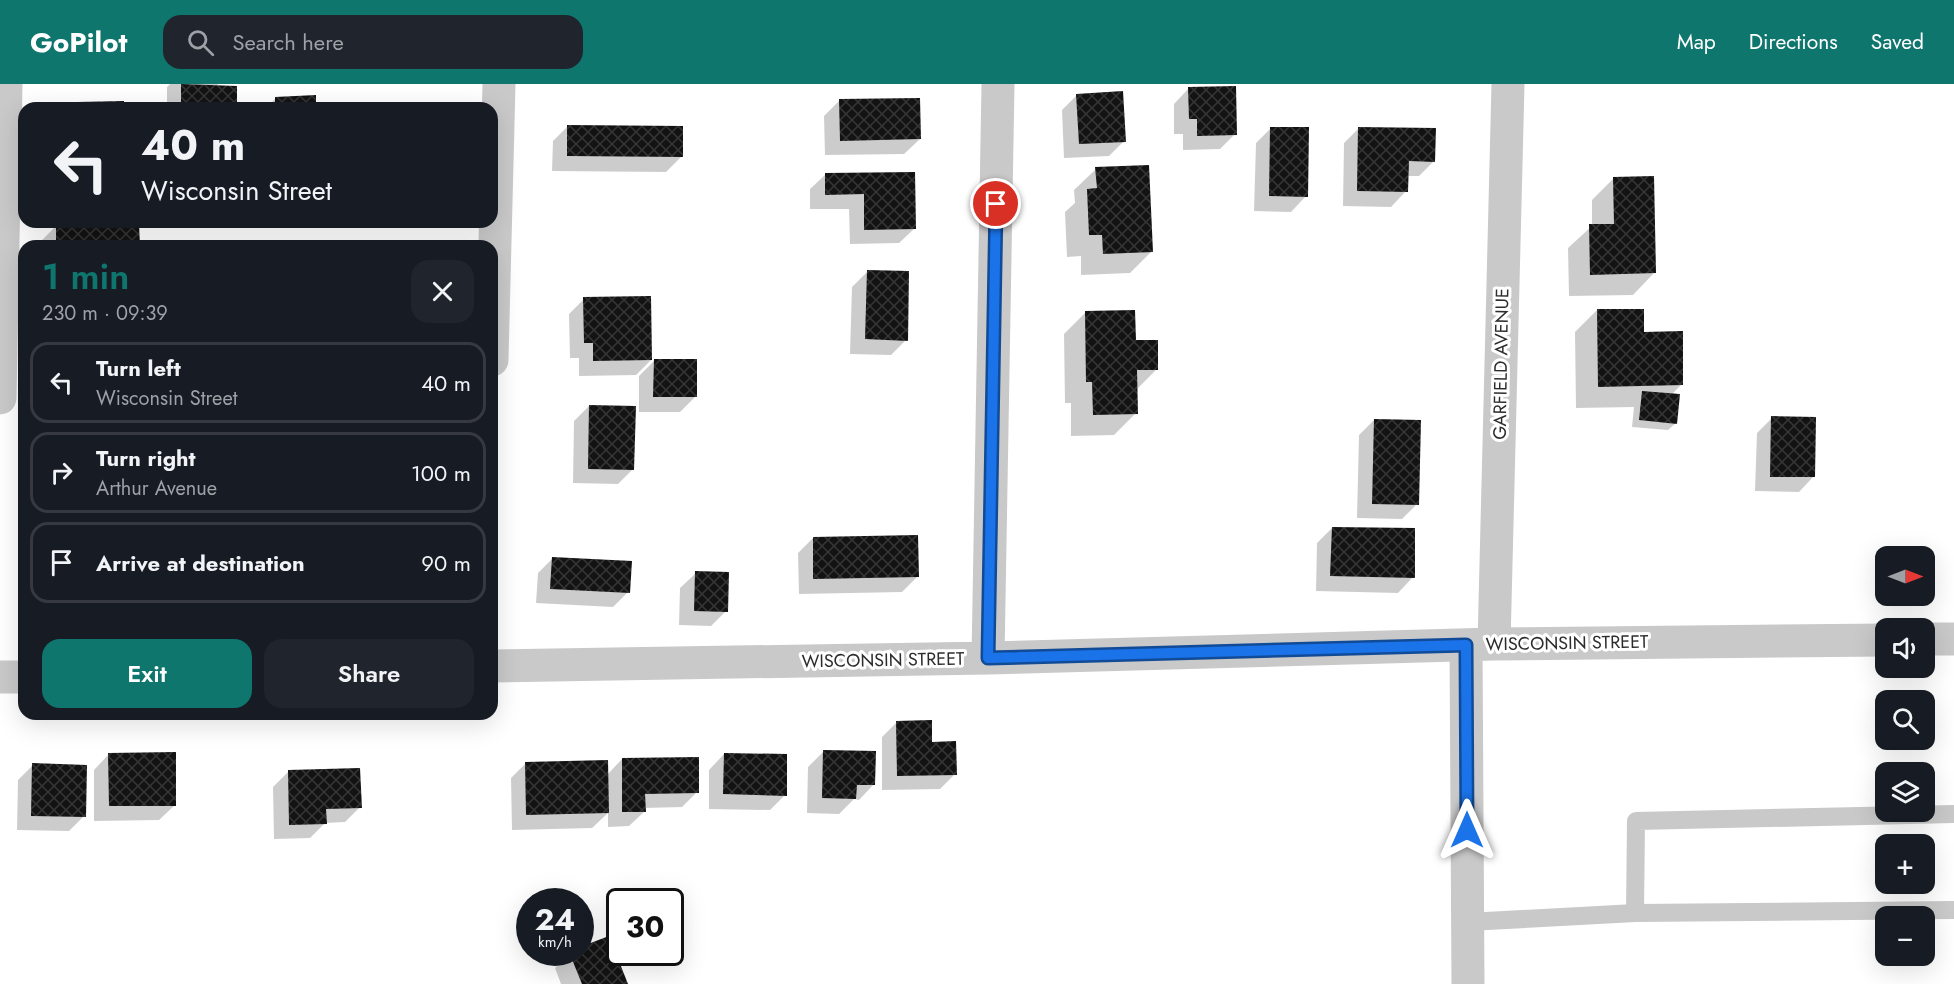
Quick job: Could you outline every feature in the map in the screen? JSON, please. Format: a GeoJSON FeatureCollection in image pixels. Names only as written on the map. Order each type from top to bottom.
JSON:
{"type":"FeatureCollection","features":[{"type":"Feature","properties":{"kind":"street"},"geometry":{"type":"LineString","coordinates":[[0,398],[6,84]]}},
{"type":"Feature","properties":{"kind":"street"},"geometry":{"type":"LineString","coordinates":[[498,123],[499,84]]}},
{"type":"Feature","properties":{"kind":"street"},"geometry":{"type":"LineString","coordinates":[[988,658],[998,84]]}},
{"type":"Feature","properties":{"kind":"street","name":"GARFIELD AVENUE"},"geometry":{"type":"LineString","coordinates":[[1468,984],[1468,922],[1480,644],[1508,84]]}},
{"type":"Feature","properties":{"kind":"street","name":"WISCONSIN STREET"},"geometry":{"type":"LineString","coordinates":[[498,666],[988,658],[1480,644],[1875,639]]}},
{"type":"Feature","properties":{"kind":"street"},"geometry":{"type":"LineString","coordinates":[[1935,639],[1954,639]]}},
{"type":"Feature","properties":{"kind":"street"},"geometry":{"type":"LineString","coordinates":[[0,677],[18,677]]}},
{"type":"Feature","properties":{"kind":"lane"},"geometry":{"type":"LineString","coordinates":[[1635,913],[1636,821],[1954,814]]}},
{"type":"Feature","properties":{"kind":"lane"},"geometry":{"type":"LineString","coordinates":[[1468,922],[1635,913],[1954,910]]}},
{"type":"Feature","properties":{"kind":"building"},"geometry":{"type":"Polygon","coordinates":[[[181,84],[237,86],[237,102],[181,102],[181,84]]]}},
{"type":"Feature","properties":{"kind":"building"},"geometry":{"type":"Polygon","coordinates":[[[1236,86],[1237,135],[1197,136],[1197,119],[1189,119],[1188,87],[1236,86]]]}},
{"type":"Feature","properties":{"kind":"building"},"geometry":{"type":"Polygon","coordinates":[[[1123,91],[1126,142],[1079,144],[1076,94],[1123,91]]]}},
{"type":"Feature","properties":{"kind":"building"},"geometry":{"type":"Polygon","coordinates":[[[316,95],[316,102],[275,102],[275,97],[316,95]]]}},
{"type":"Feature","properties":{"kind":"building"},"geometry":{"type":"Polygon","coordinates":[[[920,98],[921,139],[840,141],[839,99],[920,98]]]}},
{"type":"Feature","properties":{"kind":"building"},"geometry":{"type":"Polygon","coordinates":[[[124,101],[124,102],[77,102],[124,101]]]}},
{"type":"Feature","properties":{"kind":"building"},"geometry":{"type":"Polygon","coordinates":[[[567,125],[683,126],[683,157],[567,156],[567,125]]]}},
{"type":"Feature","properties":{"kind":"building"},"geometry":{"type":"Polygon","coordinates":[[[1270,127],[1309,127],[1308,197],[1269,196],[1270,127]]]}},
{"type":"Feature","properties":{"kind":"building"},"geometry":{"type":"Polygon","coordinates":[[[1358,127],[1436,128],[1435,162],[1409,161],[1408,192],[1357,191],[1358,127]]]}},
{"type":"Feature","properties":{"kind":"building"},"geometry":{"type":"Polygon","coordinates":[[[1149,165],[1153,252],[1103,254],[1102,235],[1089,235],[1087,189],[1097,188],[1095,167],[1149,165]]]}},
{"type":"Feature","properties":{"kind":"building"},"geometry":{"type":"Polygon","coordinates":[[[915,172],[916,229],[864,230],[864,194],[825,195],[825,173],[915,172]]]}},
{"type":"Feature","properties":{"kind":"building"},"geometry":{"type":"Polygon","coordinates":[[[1654,176],[1656,273],[1590,275],[1589,224],[1614,224],[1613,177],[1654,176]]]}},
{"type":"Feature","properties":{"kind":"building"},"geometry":{"type":"Polygon","coordinates":[[[56,228],[139,228],[140,240],[56,240],[56,228]]]}},
{"type":"Feature","properties":{"kind":"building"},"geometry":{"type":"Polygon","coordinates":[[[867,270],[909,271],[908,341],[865,339],[867,270]]]}},
{"type":"Feature","properties":{"kind":"building"},"geometry":{"type":"Polygon","coordinates":[[[651,296],[652,360],[593,361],[593,343],[584,343],[583,297],[651,296]]]}},
{"type":"Feature","properties":{"kind":"building"},"geometry":{"type":"Polygon","coordinates":[[[1597,309],[1644,309],[1644,332],[1683,331],[1683,385],[1598,387],[1597,309]]]}},
{"type":"Feature","properties":{"kind":"building"},"geometry":{"type":"Polygon","coordinates":[[[1135,310],[1136,340],[1158,340],[1158,370],[1137,370],[1138,414],[1093,415],[1092,382],[1086,382],[1085,311],[1135,310]]]}},
{"type":"Feature","properties":{"kind":"building"},"geometry":{"type":"Polygon","coordinates":[[[654,359],[697,359],[697,397],[653,397],[654,359]]]}},
{"type":"Feature","properties":{"kind":"building"},"geometry":{"type":"Polygon","coordinates":[[[1642,391],[1680,394],[1677,424],[1639,420],[1642,391]]]}},
{"type":"Feature","properties":{"kind":"building"},"geometry":{"type":"Polygon","coordinates":[[[589,405],[636,406],[634,470],[588,469],[589,405]]]}},
{"type":"Feature","properties":{"kind":"building"},"geometry":{"type":"Polygon","coordinates":[[[1771,416],[1816,417],[1815,477],[1770,477],[1771,416]]]}},
{"type":"Feature","properties":{"kind":"building"},"geometry":{"type":"Polygon","coordinates":[[[1374,419],[1421,420],[1419,505],[1372,504],[1374,419]]]}},
{"type":"Feature","properties":{"kind":"building"},"geometry":{"type":"Polygon","coordinates":[[[1332,527],[1415,528],[1415,578],[1330,576],[1332,527]]]}},
{"type":"Feature","properties":{"kind":"building"},"geometry":{"type":"Polygon","coordinates":[[[918,535],[919,577],[813,579],[813,537],[918,535]]]}},
{"type":"Feature","properties":{"kind":"building"},"geometry":{"type":"Polygon","coordinates":[[[552,557],[632,561],[630,593],[550,589],[552,557]]]}},
{"type":"Feature","properties":{"kind":"building"},"geometry":{"type":"Polygon","coordinates":[[[695,571],[729,572],[728,612],[694,611],[695,571]]]}},
{"type":"Feature","properties":{"kind":"building"},"geometry":{"type":"Polygon","coordinates":[[[932,720],[932,742],[956,741],[957,775],[897,776],[896,721],[932,720]]]}},
{"type":"Feature","properties":{"kind":"building"},"geometry":{"type":"Polygon","coordinates":[[[823,750],[876,751],[875,785],[857,785],[856,799],[822,798],[823,750]]]}},
{"type":"Feature","properties":{"kind":"building"},"geometry":{"type":"Polygon","coordinates":[[[176,752],[176,806],[109,806],[108,753],[176,752]]]}},
{"type":"Feature","properties":{"kind":"building"},"geometry":{"type":"Polygon","coordinates":[[[724,753],[787,754],[787,796],[723,794],[724,753]]]}},
{"type":"Feature","properties":{"kind":"building"},"geometry":{"type":"Polygon","coordinates":[[[699,757],[699,793],[645,794],[646,812],[622,812],[622,758],[699,757]]]}},
{"type":"Feature","properties":{"kind":"building"},"geometry":{"type":"Polygon","coordinates":[[[608,760],[609,813],[526,815],[525,762],[608,760]]]}},
{"type":"Feature","properties":{"kind":"building"},"geometry":{"type":"Polygon","coordinates":[[[32,763],[87,765],[86,817],[31,816],[32,763]]]}},
{"type":"Feature","properties":{"kind":"building"},"geometry":{"type":"Polygon","coordinates":[[[360,768],[362,808],[326,809],[327,824],[289,825],[288,770],[360,768]]]}},
{"type":"Feature","properties":{"kind":"building"},"geometry":{"type":"Polygon","coordinates":[[[606,937],[606,966],[621,966],[628,984],[582,984],[575,966],[594,966],[594,942],[606,937]]]}},
{"type":"Feature","properties":{"kind":"route"},"geometry":{"type":"LineString","coordinates":[[996,204],[988,658],[1466,645],[1467,830]]}}]}
